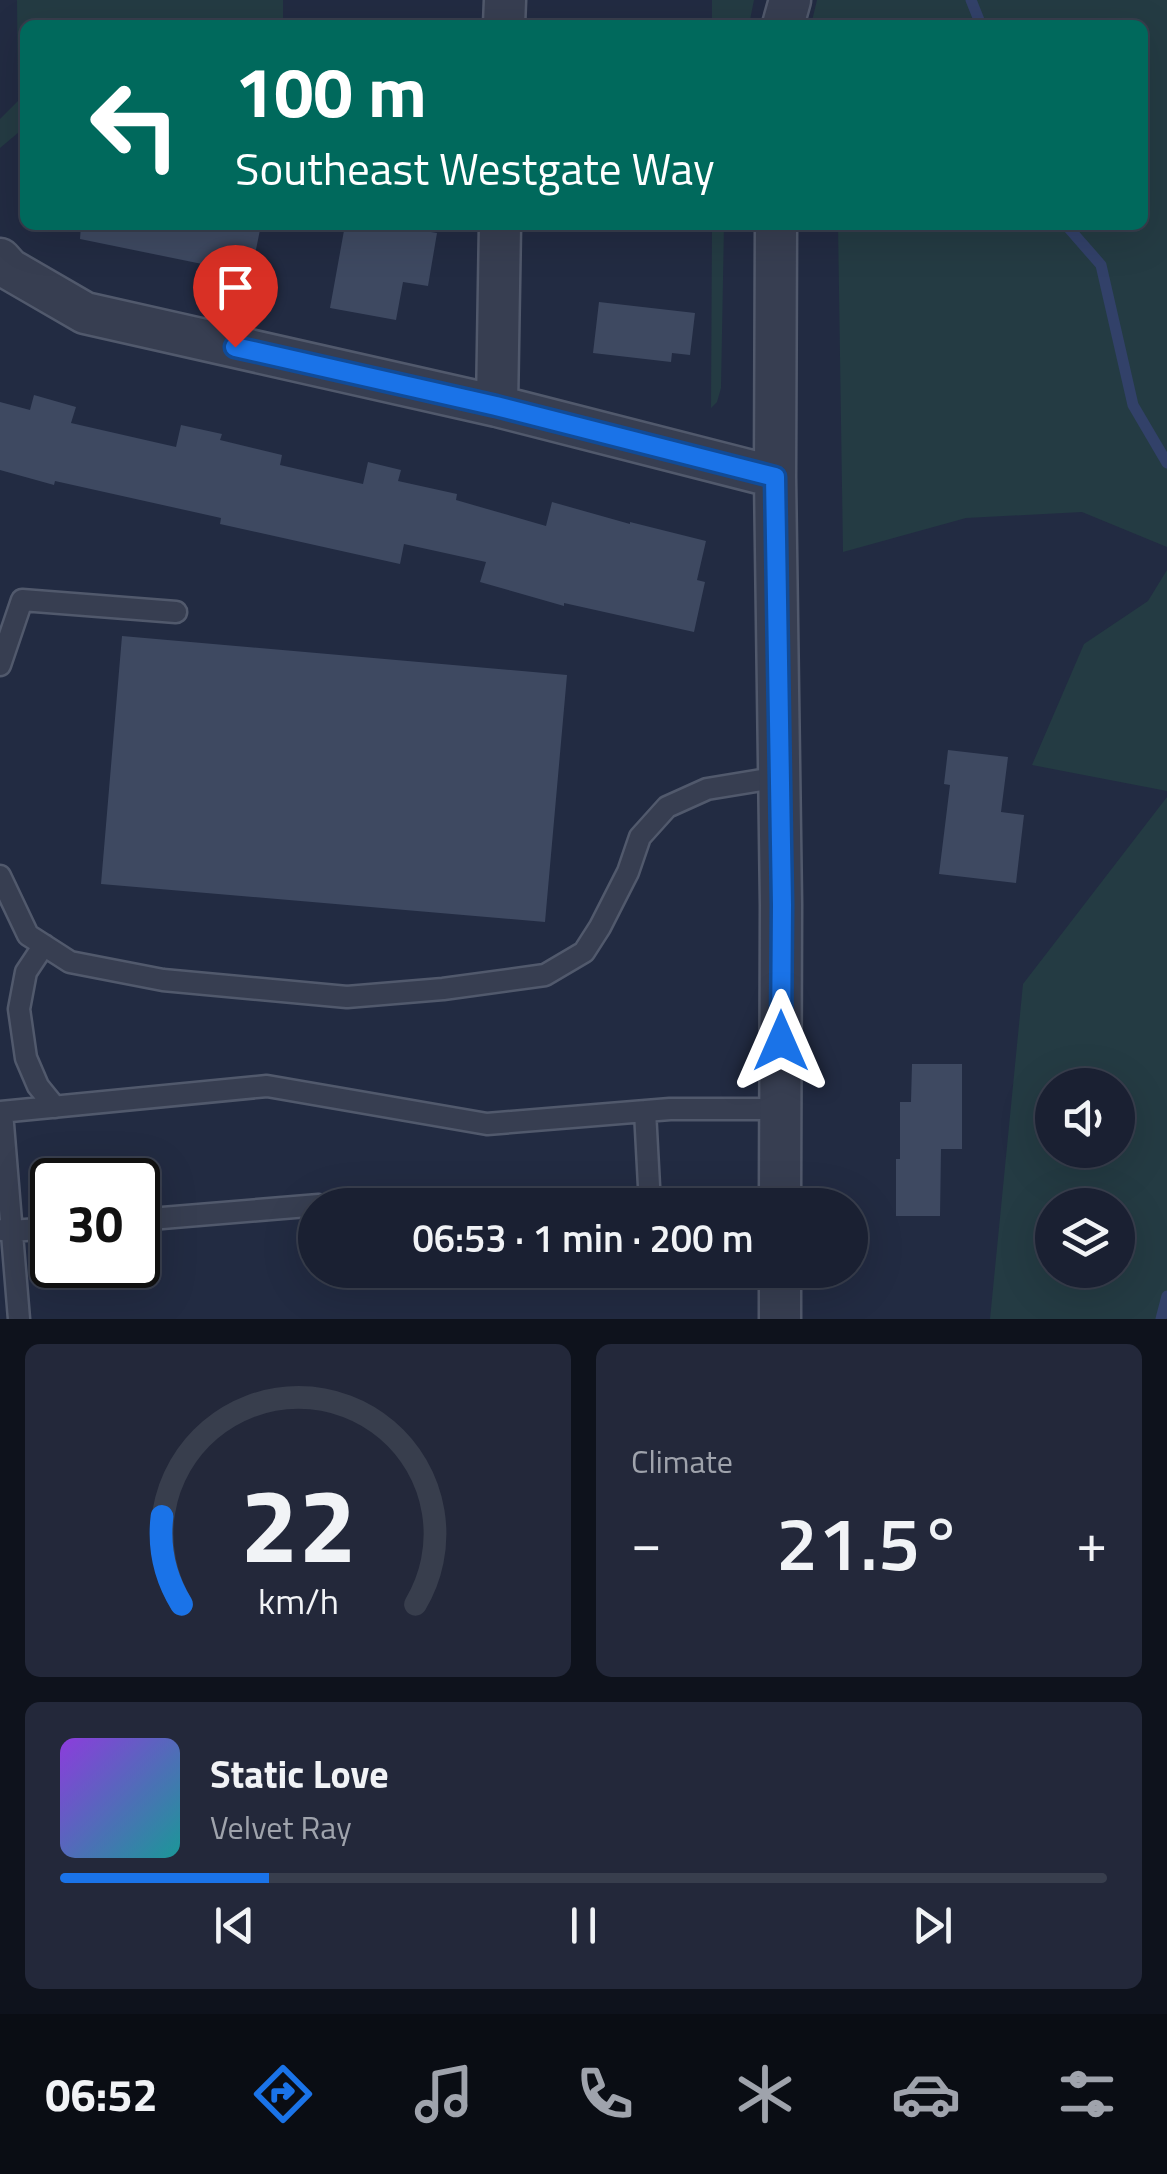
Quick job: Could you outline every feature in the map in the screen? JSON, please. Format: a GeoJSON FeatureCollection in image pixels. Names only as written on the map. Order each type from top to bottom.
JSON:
{"type":"FeatureCollection","features":[{"type":"Feature","properties":{"kind":"street"},"geometry":{"type":"LineString","coordinates":[[496,406],[500,230]]}},
{"type":"Feature","properties":{"kind":"street"},"geometry":{"type":"LineString","coordinates":[[776,230],[780,1188]]}},
{"type":"Feature","properties":{"kind":"street"},"geometry":{"type":"LineString","coordinates":[[0,259],[9,269],[85,314],[496,406],[775,477]]}},
{"type":"Feature","properties":{"kind":"street"},"geometry":{"type":"LineString","coordinates":[[780,1288],[780,1319]]}},
{"type":"Feature","properties":{"kind":"lane"},"geometry":{"type":"LineString","coordinates":[[0,666],[22,600],[176,612]]}},
{"type":"Feature","properties":{"kind":"lane"},"geometry":{"type":"LineString","coordinates":[[0,876],[28,935],[70,962],[162,980],[348,998],[443,989],[544,975],[584,952],[628,872],[640,837],[668,807],[706,789],[780,777]]}},
{"type":"Feature","properties":{"kind":"lane"},"geometry":{"type":"LineString","coordinates":[[44,946],[26,972],[19,1009],[26,1058],[38,1086],[55,1108]]}},
{"type":"Feature","properties":{"kind":"lane"},"geometry":{"type":"LineString","coordinates":[[19,1319],[6,1230],[1,1112],[267,1086],[487,1124],[670,1109],[780,1109]]}},
{"type":"Feature","properties":{"kind":"lane"},"geometry":{"type":"LineString","coordinates":[[644,1111],[649,1188]]}},
{"type":"Feature","properties":{"kind":"lane"},"geometry":{"type":"LineString","coordinates":[[160,1218],[298,1207]]}},
{"type":"Feature","properties":{"kind":"shaded area"},"geometry":{"type":"Polygon","coordinates":[[[17,0],[283,0],[283,20],[20,20],[20,131],[0,148],[0,119],[18,101],[17,0]]]}},
{"type":"Feature","properties":{"kind":"shaded area"},"geometry":{"type":"Polygon","coordinates":[[[712,0],[754,0],[750,20],[712,20],[712,0]]]}},
{"type":"Feature","properties":{"kind":"shaded area"},"geometry":{"type":"Polygon","coordinates":[[[817,0],[1167,0],[1167,547],[1082,512],[966,518],[843,552],[838,230],[1148,230],[1148,20],[812,20],[817,0]]]}},
{"type":"Feature","properties":{"kind":"shaded area"},"geometry":{"type":"Polygon","coordinates":[[[712,230],[724,230],[721,388],[711,408],[712,230]]]}},
{"type":"Feature","properties":{"kind":"shaded area"},"geometry":{"type":"Polygon","coordinates":[[[1167,570],[1167,791],[1032,765],[1084,644],[1148,601],[1167,570]]]}},
{"type":"Feature","properties":{"kind":"shaded area"},"geometry":{"type":"Polygon","coordinates":[[[1167,797],[1167,1319],[990,1319],[1023,984],[1167,797]]]}},
{"type":"Feature","properties":{"kind":"building"},"geometry":{"type":"Polygon","coordinates":[[[81,230],[260,230],[251,274],[80,239],[81,230]]]}},
{"type":"Feature","properties":{"kind":"building"},"geometry":{"type":"Polygon","coordinates":[[[344,230],[437,233],[428,286],[403,282],[396,320],[330,308],[344,230]]]}},
{"type":"Feature","properties":{"kind":"building"},"geometry":{"type":"Polygon","coordinates":[[[599,302],[695,313],[690,355],[672,353],[671,362],[593,353],[599,302]]]}},
{"type":"Feature","properties":{"kind":"building"},"geometry":{"type":"Polygon","coordinates":[[[34,395],[76,407],[71,423],[176,447],[181,425],[222,434],[220,440],[282,455],[280,465],[363,484],[368,462],[401,470],[398,481],[457,494],[456,500],[546,526],[552,502],[706,541],[697,580],[705,582],[694,632],[564,606],[480,582],[486,562],[404,544],[400,564],[220,524],[221,518],[55,481],[54,485],[0,470],[0,402],[30,410],[34,395]]]}},
{"type":"Feature","properties":{"kind":"building"},"geometry":{"type":"Polygon","coordinates":[[[122,636],[567,675],[545,922],[101,884],[122,636]]]}},
{"type":"Feature","properties":{"kind":"building"},"geometry":{"type":"Polygon","coordinates":[[[948,750],[1008,757],[1001,812],[1024,815],[1016,883],[939,874],[950,785],[944,784],[948,750]]]}},
{"type":"Feature","properties":{"kind":"building"},"geometry":{"type":"Polygon","coordinates":[[[912,1064],[962,1064],[962,1149],[941,1149],[940,1216],[896,1216],[900,1102],[911,1102],[912,1064]]]}},
{"type":"Feature","properties":{"kind":"waterway"},"geometry":{"type":"LineString","coordinates":[[971,0],[979,20]]}},
{"type":"Feature","properties":{"kind":"waterway"},"geometry":{"type":"LineString","coordinates":[[1070,230],[1101,265],[1133,405],[1167,463]]}},
{"type":"Feature","properties":{"kind":"waterway"},"geometry":{"type":"LineString","coordinates":[[1161,1319],[1167,1296]]}},
{"type":"Feature","properties":{"kind":"route"},"geometry":{"type":"LineString","coordinates":[[235,347],[496,406],[775,477],[781,1041]]}}]}
